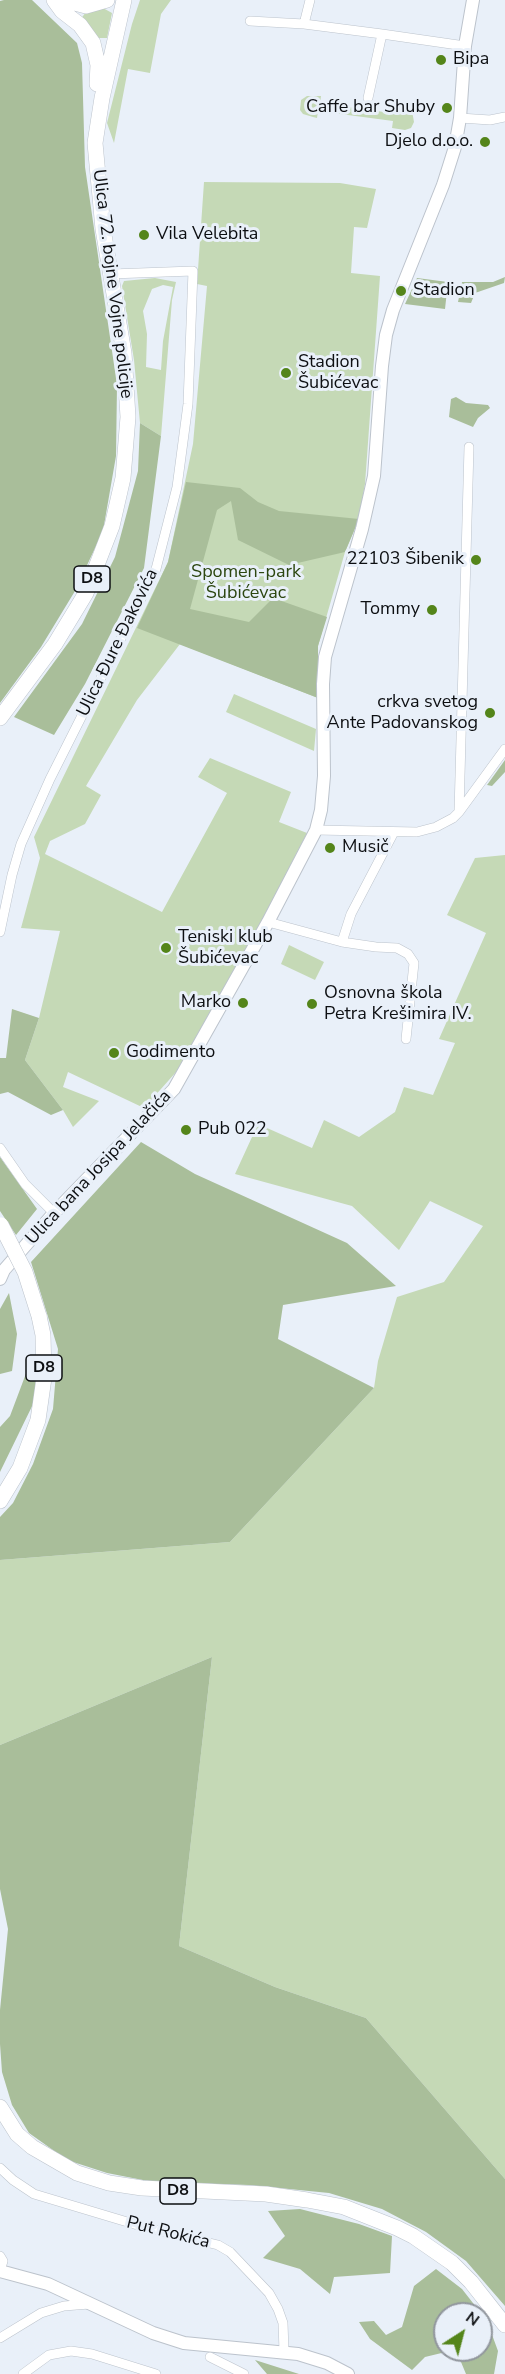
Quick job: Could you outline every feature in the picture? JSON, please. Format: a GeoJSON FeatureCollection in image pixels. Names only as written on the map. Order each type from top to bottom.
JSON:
{"type":"FeatureCollection","features":[{"type":"Feature","properties":{"kind":"main road"},"geometry":{"type":"LineString","coordinates":[[54,0],[62,11],[80,25],[93,42],[98,65],[97,86],[102,98]]}},
{"type":"Feature","properties":{"kind":"main road"},"geometry":{"type":"LineString","coordinates":[[63,0],[86,6],[107,0]]}},
{"type":"Feature","properties":{"kind":"main road","name":"Ulica 72. bojne Vojne policije"},"geometry":{"type":"LineString","coordinates":[[0,718],[55,644],[87,593],[112,526],[123,478],[128,417],[124,353],[102,220],[96,163],[97,123],[124,0]]}},
{"type":"Feature","properties":{"kind":"main road"},"geometry":{"type":"LineString","coordinates":[[114,40],[124,27],[133,0]]}},
{"type":"Feature","properties":{"kind":"main road","name":"D8"},"geometry":{"type":"LineString","coordinates":[[0,1224],[26,1272],[39,1316],[43,1335],[44,1378],[38,1420],[23,1462],[0,1501]]}},
{"type":"Feature","properties":{"kind":"main road","name":"D8"},"geometry":{"type":"LineString","coordinates":[[0,2107],[17,2134],[32,2147],[77,2173],[98,2180],[142,2188],[266,2194],[308,2200],[344,2207],[397,2228],[413,2236],[452,2263],[471,2282],[505,2325]]}},
{"type":"Feature","properties":{"kind":"street"},"geometry":{"type":"LineString","coordinates":[[304,24],[310,0]]}},
{"type":"Feature","properties":{"kind":"street","name":"Ulica bana Josipa Jelačića"},"geometry":{"type":"LineString","coordinates":[[1,1272],[174,1089],[268,922],[316,830],[321,810],[324,776],[323,684],[326,657],[362,529],[374,476],[386,335],[393,310],[443,186],[455,147],[460,118],[465,46],[473,0]]}},
{"type":"Feature","properties":{"kind":"street"},"geometry":{"type":"LineString","coordinates":[[250,21],[304,24],[465,46]]}},
{"type":"Feature","properties":{"kind":"street"},"geometry":{"type":"LineString","coordinates":[[368,98],[382,34]]}},
{"type":"Feature","properties":{"kind":"street"},"geometry":{"type":"LineString","coordinates":[[460,118],[490,120],[505,117]]}},
{"type":"Feature","properties":{"kind":"street","name":"Ulica Đure Đakovića"},"geometry":{"type":"LineString","coordinates":[[0,932],[21,844],[50,779],[156,569],[177,487],[188,404],[193,271],[111,274]]}},
{"type":"Feature","properties":{"kind":"street"},"geometry":{"type":"LineString","coordinates":[[459,812],[469,447]]}},
{"type":"Feature","properties":{"kind":"street"},"geometry":{"type":"LineString","coordinates":[[316,830],[394,832],[427,830],[453,818],[459,812],[505,749]]}},
{"type":"Feature","properties":{"kind":"street"},"geometry":{"type":"LineString","coordinates":[[342,942],[351,914],[394,832]]}},
{"type":"Feature","properties":{"kind":"street"},"geometry":{"type":"LineString","coordinates":[[268,922],[342,942],[397,948],[408,954],[414,963],[406,1040]]}},
{"type":"Feature","properties":{"kind":"street"},"geometry":{"type":"LineString","coordinates":[[0,1148],[25,1184],[54,1214]]}},
{"type":"Feature","properties":{"kind":"street","name":"Put Rokića"},"geometry":{"type":"LineString","coordinates":[[0,2168],[13,2180],[42,2197],[144,2227],[218,2245],[230,2252],[269,2294],[278,2309],[282,2323],[284,2351]]}},
{"type":"Feature","properties":{"kind":"street"},"geometry":{"type":"LineString","coordinates":[[0,2256],[3,2264],[0,2271],[48,2284],[167,2338],[214,2347],[284,2351],[311,2357],[348,2374]]}},
{"type":"Feature","properties":{"kind":"street"},"geometry":{"type":"LineString","coordinates":[[0,2338],[41,2313],[64,2306],[88,2304]]}},
{"type":"Feature","properties":{"kind":"street"},"geometry":{"type":"LineString","coordinates":[[23,2374],[49,2355],[71,2351],[92,2354],[156,2374]]}},
{"type":"Feature","properties":{"kind":"street"},"geometry":{"type":"LineString","coordinates":[[210,2357],[244,2374]]}},
{"type":"Feature","properties":{"kind":"green space"},"geometry":{"type":"Polygon","coordinates":[[[32,0],[77,43],[82,63],[85,167],[117,385],[116,456],[103,531],[75,591],[41,647],[0,703],[0,1],[32,0]]]}},
{"type":"Feature","properties":{"kind":"green space"},"geometry":{"type":"Polygon","coordinates":[[[140,0],[171,0],[161,14],[150,73],[128,69],[114,143],[107,123],[140,0]]]}},
{"type":"Feature","properties":{"kind":"green space"},"geometry":{"type":"Polygon","coordinates":[[[103,8],[112,13],[107,38],[95,38],[80,20],[86,12],[103,8]]]}},
{"type":"Feature","properties":{"kind":"green space"},"geometry":{"type":"Polygon","coordinates":[[[307,96],[321,96],[320,103],[398,114],[400,107],[408,108],[412,111],[414,122],[411,128],[405,130],[392,128],[393,121],[318,111],[317,118],[303,114],[300,110],[301,100],[307,96]]]}},
{"type":"Feature","properties":{"kind":"green space"},"geometry":{"type":"Polygon","coordinates":[[[204,182],[340,183],[376,189],[367,228],[354,227],[351,273],[380,276],[365,484],[359,519],[345,552],[318,646],[318,698],[180,644],[137,700],[86,786],[101,795],[85,824],[50,841],[45,854],[162,912],[227,793],[198,777],[210,758],[291,792],[279,822],[307,833],[264,917],[177,1071],[144,1108],[68,1072],[63,1087],[99,1101],[73,1127],[25,1060],[39,1018],[60,931],[21,928],[40,858],[34,837],[168,562],[193,444],[207,286],[197,284],[204,182]]]}},
{"type":"Feature","properties":{"kind":"green space"},"geometry":{"type":"Polygon","coordinates":[[[505,277],[504,283],[475,293],[471,303],[458,302],[462,282],[493,282],[505,277]]]}},
{"type":"Feature","properties":{"kind":"green space"},"geometry":{"type":"Polygon","coordinates":[[[155,278],[176,282],[172,300],[161,436],[140,423],[134,360],[122,286],[124,281],[155,278]],[[163,285],[152,289],[143,311],[147,334],[146,367],[161,370],[163,341],[173,287],[163,285]]]}},
{"type":"Feature","properties":{"kind":"green space"},"geometry":{"type":"Polygon","coordinates":[[[417,278],[448,282],[445,309],[405,304],[417,278]]]}},
{"type":"Feature","properties":{"kind":"green space"},"geometry":{"type":"Polygon","coordinates":[[[456,397],[466,403],[488,405],[490,408],[478,418],[473,427],[449,417],[451,399],[456,397]]]}},
{"type":"Feature","properties":{"kind":"green space"},"geometry":{"type":"Polygon","coordinates":[[[140,423],[161,436],[144,568],[85,684],[54,735],[14,717],[82,624],[115,557],[138,471],[140,423]]]}},
{"type":"Feature","properties":{"kind":"green space","name":"Spomen-park Šubićevac"},"geometry":{"type":"Polygon","coordinates":[[[186,482],[240,488],[258,502],[279,511],[359,519],[345,552],[289,565],[238,540],[231,501],[217,510],[190,609],[249,622],[273,598],[327,617],[318,646],[318,698],[137,628],[168,562],[186,482]]]}},
{"type":"Feature","properties":{"kind":"green space"},"geometry":{"type":"Polygon","coordinates":[[[234,694],[316,729],[314,751],[226,712],[234,694]]]}},
{"type":"Feature","properties":{"kind":"green space"},"geometry":{"type":"Polygon","coordinates":[[[505,760],[505,772],[492,786],[487,785],[505,760]]]}},
{"type":"Feature","properties":{"kind":"green space"},"geometry":{"type":"Polygon","coordinates":[[[505,855],[505,2179],[366,2018],[275,1987],[179,1946],[212,1657],[0,1745],[0,1560],[230,1542],[374,1388],[378,1361],[397,1297],[444,1282],[483,1226],[430,1201],[399,1250],[352,1206],[235,1174],[258,1124],[312,1148],[324,1120],[359,1137],[395,1112],[404,1087],[433,1095],[455,1043],[439,1039],[486,933],[447,915],[475,858],[505,855]]]}},
{"type":"Feature","properties":{"kind":"green space"},"geometry":{"type":"Polygon","coordinates":[[[289,945],[324,962],[315,980],[281,964],[289,945]]]}},
{"type":"Feature","properties":{"kind":"green space"},"geometry":{"type":"Polygon","coordinates":[[[12,1009],[39,1018],[25,1060],[63,1110],[51,1115],[8,1092],[0,1094],[0,1058],[6,1058],[12,1009]]]}},
{"type":"Feature","properties":{"kind":"green space"},"geometry":{"type":"Polygon","coordinates":[[[141,1142],[195,1174],[347,1243],[396,1286],[283,1305],[278,1339],[374,1388],[230,1542],[0,1560],[0,1517],[13,1503],[33,1464],[53,1409],[58,1349],[31,1262],[141,1142]]]}},
{"type":"Feature","properties":{"kind":"green space"},"geometry":{"type":"Polygon","coordinates":[[[0,1157],[37,1209],[16,1235],[0,1211],[0,1157]]]}},
{"type":"Feature","properties":{"kind":"green space"},"geometry":{"type":"Polygon","coordinates":[[[9,1293],[17,1334],[12,1371],[0,1374],[0,1309],[9,1293]]]}},
{"type":"Feature","properties":{"kind":"green space"},"geometry":{"type":"Polygon","coordinates":[[[33,1355],[37,1396],[0,1472],[0,1427],[10,1416],[33,1355]]]}},
{"type":"Feature","properties":{"kind":"green space"},"geometry":{"type":"Polygon","coordinates":[[[212,1657],[179,1946],[275,1987],[366,2018],[505,2179],[505,2306],[466,2261],[426,2232],[382,2209],[329,2193],[249,2185],[153,2182],[107,2173],[67,2160],[29,2133],[12,2105],[2,2072],[0,2044],[0,2010],[8,1929],[0,1889],[0,1745],[212,1657]]]}},
{"type":"Feature","properties":{"kind":"green space"},"geometry":{"type":"Polygon","coordinates":[[[300,2209],[359,2224],[392,2236],[390,2273],[334,2277],[330,2294],[300,2269],[263,2258],[285,2236],[268,2211],[300,2209]]]}},
{"type":"Feature","properties":{"kind":"green space"},"geometry":{"type":"Polygon","coordinates":[[[436,2269],[462,2289],[472,2302],[433,2302],[433,2355],[425,2357],[412,2370],[370,2339],[359,2322],[374,2321],[386,2335],[402,2327],[414,2286],[436,2269]]]}},
{"type":"Feature","properties":{"kind":"green space"},"geometry":{"type":"Polygon","coordinates":[[[493,2337],[498,2351],[494,2374],[466,2374],[461,2362],[493,2362],[493,2337]]]}},
{"type":"Feature","properties":{"kind":"green space"},"geometry":{"type":"Polygon","coordinates":[[[255,2360],[299,2374],[267,2374],[255,2360]]]}},
{"type":"Feature","properties":{"kind":"place","name":"Bipa"},"geometry":{"type":"Point","coordinates":[441,60]}},
{"type":"Feature","properties":{"kind":"place","name":"Caffe bar Shuby"},"geometry":{"type":"Point","coordinates":[447,108]}},
{"type":"Feature","properties":{"kind":"place","name":"Djelo d.o.o."},"geometry":{"type":"Point","coordinates":[485,142]}},
{"type":"Feature","properties":{"kind":"place","name":"Vila Velebita"},"geometry":{"type":"Point","coordinates":[144,235]}},
{"type":"Feature","properties":{"kind":"place","name":"Stadion"},"geometry":{"type":"Point","coordinates":[401,291]}},
{"type":"Feature","properties":{"kind":"place","name":"Stadion Šubićevac"},"geometry":{"type":"Point","coordinates":[286,373]}},
{"type":"Feature","properties":{"kind":"place","name":"22103 Šibenik"},"geometry":{"type":"Point","coordinates":[476,560]}},
{"type":"Feature","properties":{"kind":"place","name":"Tommy"},"geometry":{"type":"Point","coordinates":[432,610]}},
{"type":"Feature","properties":{"kind":"place","name":"crkva svetog Ante Padovanskog"},"geometry":{"type":"Point","coordinates":[490,713]}},
{"type":"Feature","properties":{"kind":"place","name":"Musič"},"geometry":{"type":"Point","coordinates":[330,848]}},
{"type":"Feature","properties":{"kind":"place","name":"Teniski klub Šubićevac"},"geometry":{"type":"Point","coordinates":[166,948]}},
{"type":"Feature","properties":{"kind":"place","name":"Marko"},"geometry":{"type":"Point","coordinates":[243,1003]}},
{"type":"Feature","properties":{"kind":"place","name":"Osnovna škola Petra Krešimira IV."},"geometry":{"type":"Point","coordinates":[312,1004]}},
{"type":"Feature","properties":{"kind":"place","name":"Godimento"},"geometry":{"type":"Point","coordinates":[114,1053]}},
{"type":"Feature","properties":{"kind":"place","name":"Pub 022"},"geometry":{"type":"Point","coordinates":[186,1130]}}]}
